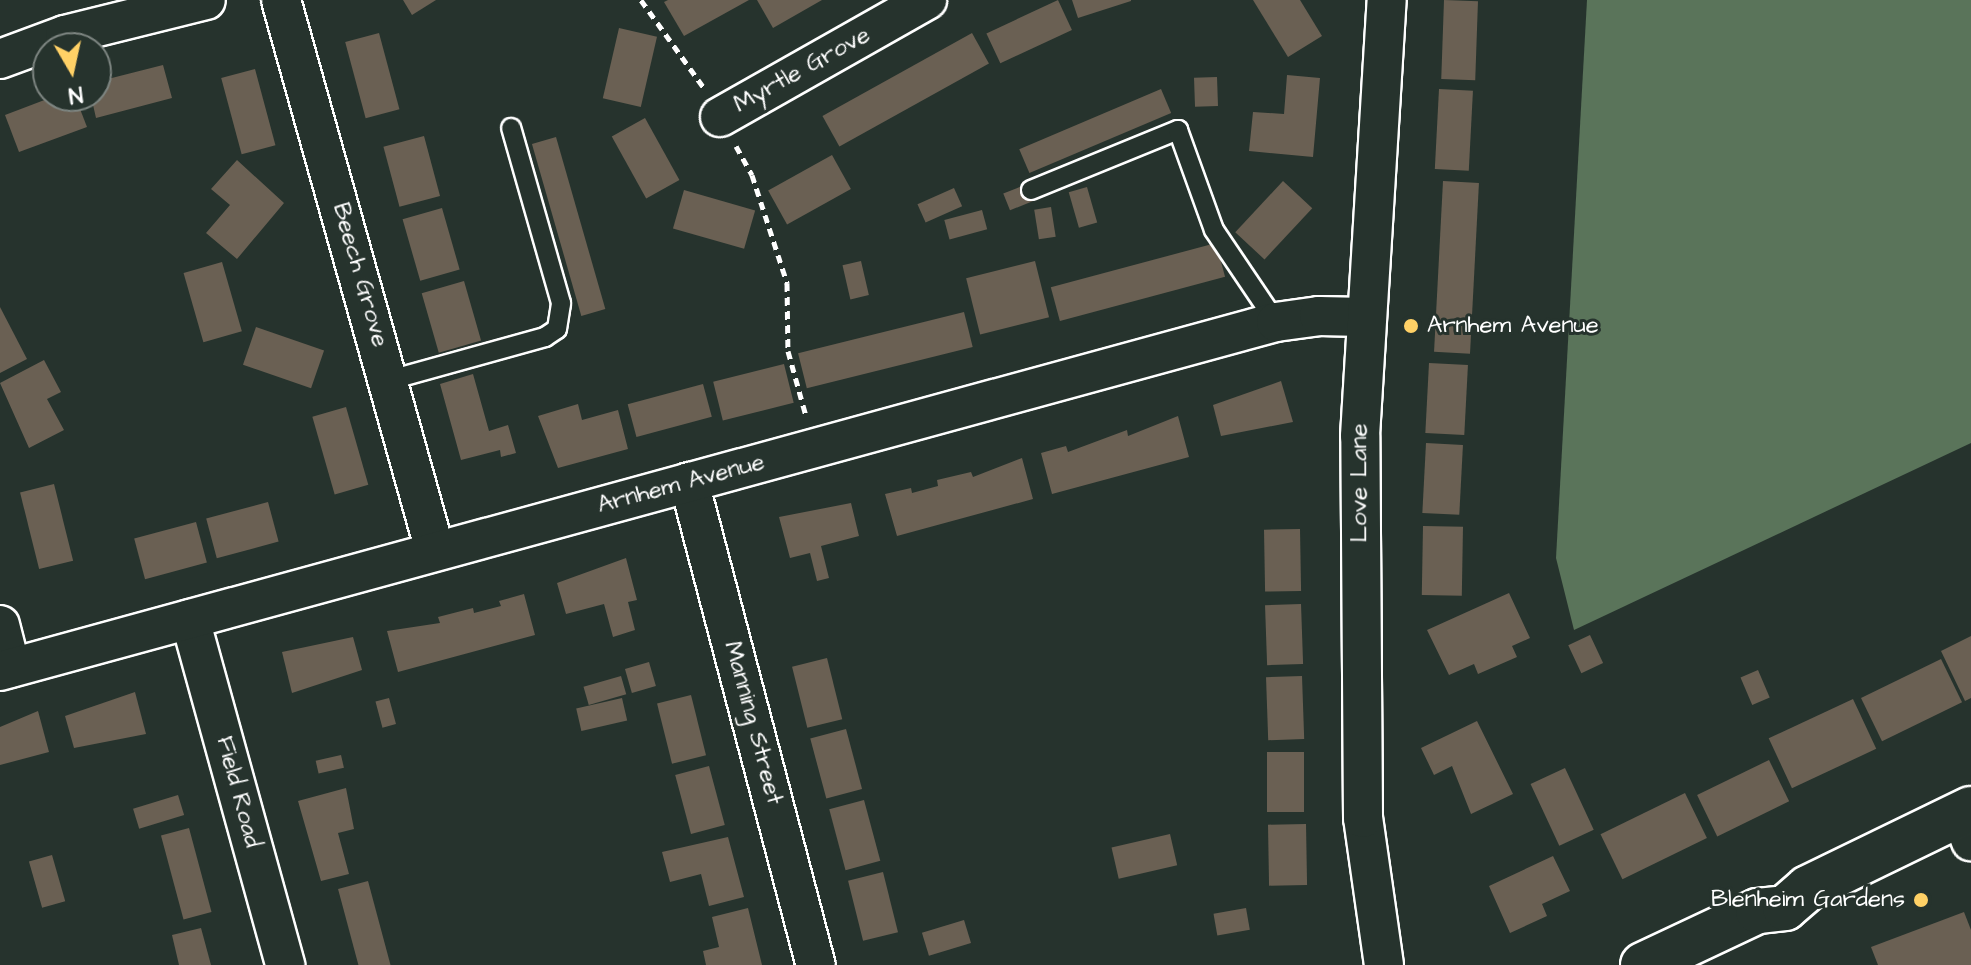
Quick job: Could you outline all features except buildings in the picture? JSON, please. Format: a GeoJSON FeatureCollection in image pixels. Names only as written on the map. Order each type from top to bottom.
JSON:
{"type":"FeatureCollection","features":[{"type":"Feature","properties":{"kind":"street"},"geometry":{"type":"LineString","coordinates":[[0,59],[65,35],[206,0]]}},
{"type":"Feature","properties":{"kind":"street","name":"Beech Grove"},"geometry":{"type":"LineString","coordinates":[[281,0],[390,380],[435,551]]}},
{"type":"Feature","properties":{"kind":"street","name":"Myrtle Grove"},"geometry":{"type":"LineString","coordinates":[[720,117],[927,0]]}},
{"type":"Feature","properties":{"kind":"street","name":"Love Lane"},"geometry":{"type":"LineString","coordinates":[[1384,965],[1363,818],[1360,436],[1364,317],[1387,0]]}},
{"type":"Feature","properties":{"kind":"street","name":"Arnhem Avenue"},"geometry":{"type":"LineString","coordinates":[[6,670],[1276,322],[1319,316],[1364,317]]}},
{"type":"Feature","properties":{"kind":"street","name":"Manning Street"},"geometry":{"type":"LineString","coordinates":[[689,482],[816,965]]}},
{"type":"Feature","properties":{"kind":"street","name":"Field Road"},"geometry":{"type":"LineString","coordinates":[[190,619],[285,965]]}},
{"type":"Feature","properties":{"kind":"street"},"geometry":{"type":"LineString","coordinates":[[0,625],[6,670]]}},
{"type":"Feature","properties":{"kind":"street"},"geometry":{"type":"LineString","coordinates":[[1643,965],[1758,911],[1785,908],[1808,888],[1968,822]]}},
{"type":"Feature","properties":{"kind":"lane"},"geometry":{"type":"LineString","coordinates":[[390,380],[545,337],[557,329],[561,303],[511,128]]}},
{"type":"Feature","properties":{"kind":"lane"},"geometry":{"type":"LineString","coordinates":[[1031,190],[1178,130],[1214,230],[1276,322]]}},
{"type":"Feature","properties":{"kind":"path"},"geometry":{"type":"LineString","coordinates":[[641,0],[688,60],[752,175],[787,283],[788,351],[815,448]]}},
{"type":"Feature","properties":{"kind":"green space"},"geometry":{"type":"Polygon","coordinates":[[[1587,0],[1971,0],[1971,443],[1574,630],[1556,558],[1587,0]]]}},
{"type":"Feature","properties":{"kind":"place","name":"Arnhem Avenue"},"geometry":{"type":"Point","coordinates":[1411,326]}},
{"type":"Feature","properties":{"kind":"place","name":"Blenheim Gardens"},"geometry":{"type":"Point","coordinates":[1921,900]}}]}
